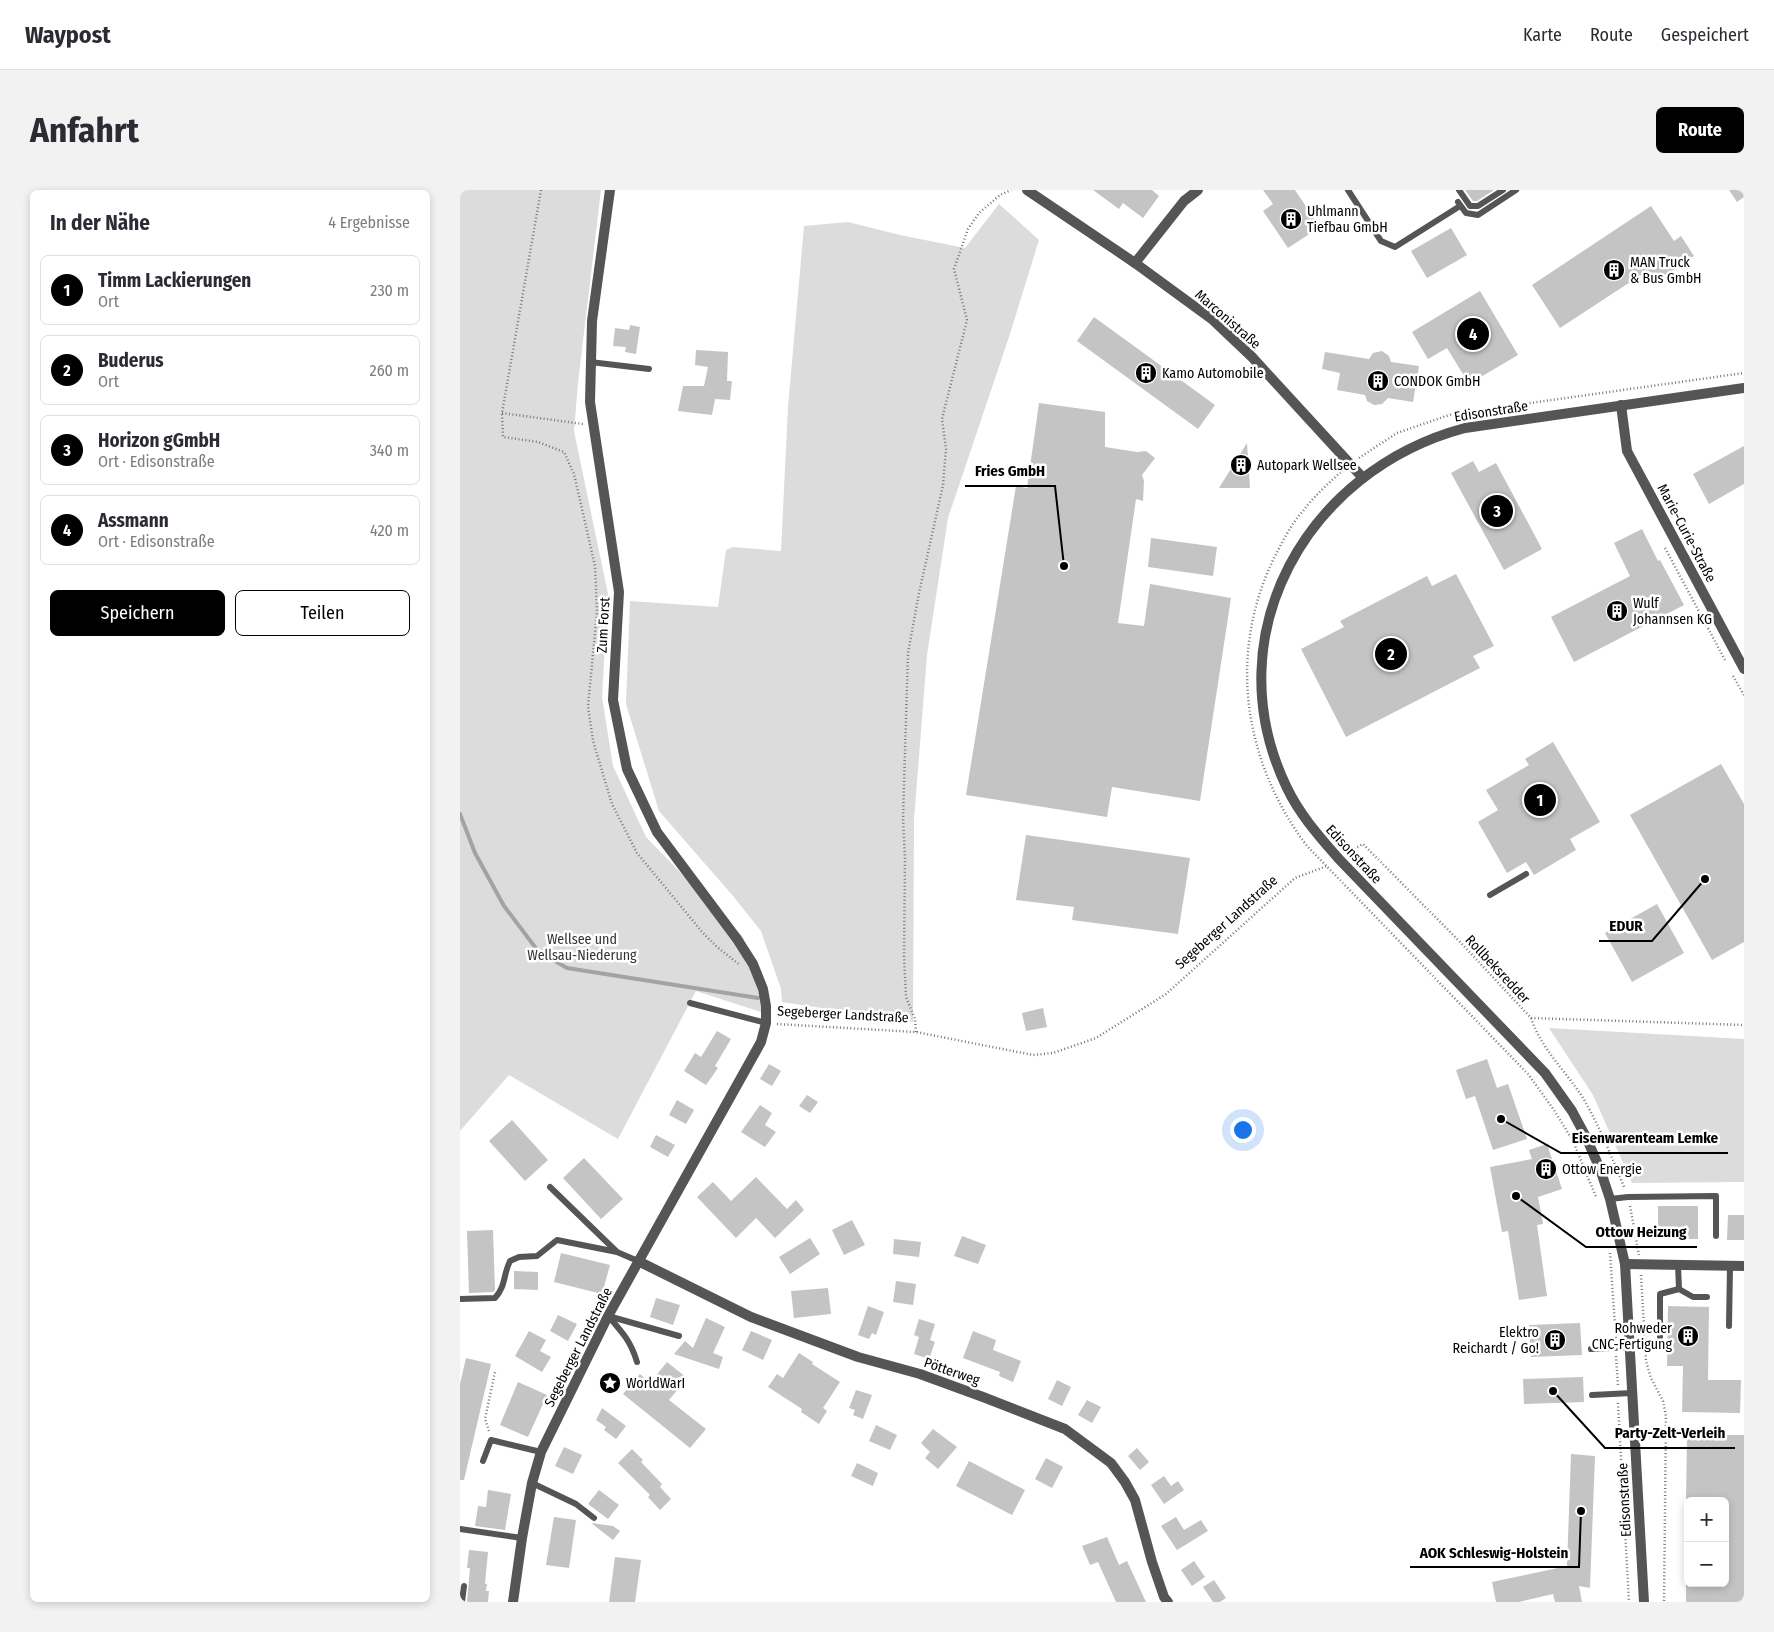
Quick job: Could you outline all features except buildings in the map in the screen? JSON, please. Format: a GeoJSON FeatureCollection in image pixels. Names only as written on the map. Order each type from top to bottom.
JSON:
{"type":"FeatureCollection","features":[{"type":"Feature","properties":{"kind":"street","name":"Zum Forst"},"geometry":{"type":"LineString","coordinates":[[610,190],[592,321],[590,402],[619,592],[612,700],[626,769],[657,832],[737,938],[753,964],[763,989],[766,1023]]}},
{"type":"Feature","properties":{"kind":"street","name":"Marconistraße"},"geometry":{"type":"LineString","coordinates":[[1028,190],[1135,263],[1213,320],[1252,357],[1363,478]]}},
{"type":"Feature","properties":{"kind":"street"},"geometry":{"type":"LineString","coordinates":[[1135,263],[1184,201],[1198,190]]}},
{"type":"Feature","properties":{"kind":"street","name":"Edisonstraße"},"geometry":{"type":"LineString","coordinates":[[1644,1602],[1625,1264],[1610,1199],[1586,1137],[1572,1111],[1545,1073],[1338,858],[1298,809],[1278,767],[1270,744],[1264,718],[1262,661],[1266,627],[1273,601],[1289,564],[1310,532],[1345,493],[1363,478],[1403,452],[1421,442],[1465,428],[1744,388]]}},
{"type":"Feature","properties":{"kind":"street","name":"Marie-Curie-Straße"},"geometry":{"type":"LineString","coordinates":[[1621,405],[1627,451],[1744,669]]}},
{"type":"Feature","properties":{"kind":"street","name":"Segeberger Landstraße"},"geometry":{"type":"LineString","coordinates":[[513,1602],[532,1483],[541,1452],[608,1316],[761,1042],[766,1023]]}},
{"type":"Feature","properties":{"kind":"street","name":"Pötterweg"},"geometry":{"type":"LineString","coordinates":[[638,1261],[751,1318],[858,1357],[920,1374],[1065,1429],[1111,1463],[1125,1482],[1135,1500],[1152,1562],[1164,1597],[1168,1602]]}},
{"type":"Feature","properties":{"kind":"street"},"geometry":{"type":"LineString","coordinates":[[1625,1264],[1744,1266]]}},
{"type":"Feature","properties":{"kind":"lane"},"geometry":{"type":"LineString","coordinates":[[1348,190],[1381,242],[1396,246],[1459,204],[1466,213],[1478,215],[1516,190]]}},
{"type":"Feature","properties":{"kind":"lane"},"geometry":{"type":"LineString","coordinates":[[1459,190],[1470,206],[1478,206],[1503,190]]}},
{"type":"Feature","properties":{"kind":"lane"},"geometry":{"type":"LineString","coordinates":[[590,362],[649,369]]}},
{"type":"Feature","properties":{"kind":"lane"},"geometry":{"type":"LineString","coordinates":[[1490,895],[1526,874]]}},
{"type":"Feature","properties":{"kind":"lane"},"geometry":{"type":"LineString","coordinates":[[690,1003],[766,1023]]}},
{"type":"Feature","properties":{"kind":"lane"},"geometry":{"type":"LineString","coordinates":[[550,1187],[617,1252]]}},
{"type":"Feature","properties":{"kind":"lane"},"geometry":{"type":"LineString","coordinates":[[1610,1199],[1716,1196],[1716,1236]]}},
{"type":"Feature","properties":{"kind":"lane"},"geometry":{"type":"LineString","coordinates":[[460,1299],[495,1298],[503,1288],[510,1261],[519,1257],[537,1256],[558,1240],[617,1252],[638,1261]]}},
{"type":"Feature","properties":{"kind":"lane"},"geometry":{"type":"LineString","coordinates":[[1678,1265],[1679,1289]]}},
{"type":"Feature","properties":{"kind":"lane"},"geometry":{"type":"LineString","coordinates":[[1728,1326],[1730,1266]]}},
{"type":"Feature","properties":{"kind":"lane"},"geometry":{"type":"LineString","coordinates":[[1660,1337],[1660,1294],[1679,1289],[1693,1297],[1707,1297]]}},
{"type":"Feature","properties":{"kind":"lane"},"geometry":{"type":"LineString","coordinates":[[608,1316],[679,1336]]}},
{"type":"Feature","properties":{"kind":"lane"},"geometry":{"type":"LineString","coordinates":[[608,1316],[628,1338],[637,1362]]}},
{"type":"Feature","properties":{"kind":"lane"},"geometry":{"type":"LineString","coordinates":[[1591,1349],[1630,1347]]}},
{"type":"Feature","properties":{"kind":"lane"},"geometry":{"type":"LineString","coordinates":[[1592,1395],[1632,1393]]}},
{"type":"Feature","properties":{"kind":"lane"},"geometry":{"type":"LineString","coordinates":[[483,1461],[491,1440],[541,1452]]}},
{"type":"Feature","properties":{"kind":"lane"},"geometry":{"type":"LineString","coordinates":[[532,1483],[576,1504],[594,1518]]}},
{"type":"Feature","properties":{"kind":"lane"},"geometry":{"type":"LineString","coordinates":[[460,1529],[522,1538]]}},
{"type":"Feature","properties":{"kind":"lane"},"geometry":{"type":"LineString","coordinates":[[462,1602],[464,1586]]}},
{"type":"Feature","properties":{"kind":"path"},"geometry":{"type":"LineString","coordinates":[[541,190],[502,413],[503,438],[538,442],[564,452],[574,474],[595,566],[597,612],[588,706],[593,741],[612,804],[637,853],[703,933],[746,970]]}},
{"type":"Feature","properties":{"kind":"path"},"geometry":{"type":"LineString","coordinates":[[916,1032],[915,1019],[906,997],[904,956],[905,859],[903,817],[908,653],[919,593],[943,486],[946,449],[942,419],[967,320],[954,269],[968,229],[979,213],[1000,195],[1011,190]]}},
{"type":"Feature","properties":{"kind":"path"},"geometry":{"type":"LineString","coordinates":[[1598,1201],[1573,1142],[1554,1110],[1528,1074],[1307,846],[1292,826],[1276,797],[1251,725],[1248,704],[1247,651],[1251,624],[1269,569],[1284,538],[1302,511],[1350,463],[1398,433],[1452,414],[1744,373]]}},
{"type":"Feature","properties":{"kind":"path"},"geometry":{"type":"LineString","coordinates":[[502,413],[594,425]]}},
{"type":"Feature","properties":{"kind":"path","name":"Rollbeksredder"},"geometry":{"type":"LineString","coordinates":[[1338,858],[1364,844],[1531,1018],[1744,1025]]}},
{"type":"Feature","properties":{"kind":"path","name":"Segeberger Landstraße"},"geometry":{"type":"LineString","coordinates":[[766,1023],[916,1032],[1033,1055],[1053,1053],[1096,1038],[1166,994],[1295,878],[1327,867],[1338,858]]}},
{"type":"Feature","properties":{"kind":"path"},"geometry":{"type":"LineString","coordinates":[[1609,1251],[1629,1602]]}},
{"type":"Feature","properties":{"kind":"path"},"geometry":{"type":"LineString","coordinates":[[491,1440],[485,1419],[495,1372]]}},
{"type":"Feature","properties":{"kind":"green space","name":"Wellsee und Wellsau-Niederung"},"geometry":{"type":"Polygon","coordinates":[[[460,190],[601,190],[574,431],[608,594],[602,697],[613,766],[646,837],[743,937],[764,1013],[696,991],[618,1139],[509,1075],[460,1131],[460,190]]]}},
{"type":"Feature","properties":{"kind":"green space"},"geometry":{"type":"Polygon","coordinates":[[[999,204],[1039,240],[1009,337],[948,518],[927,655],[914,820],[913,1022],[782,1002],[781,989],[761,931],[659,811],[626,704],[630,601],[718,607],[726,550],[733,547],[781,551],[788,407],[804,226],[848,222],[965,248],[999,204]]]}},
{"type":"Feature","properties":{"kind":"green space"},"geometry":{"type":"Polygon","coordinates":[[[1549,1028],[1744,1039],[1744,1182],[1632,1183],[1593,1095],[1549,1028]]]}},
{"type":"Feature","properties":{"kind":"waterway"},"geometry":{"type":"LineString","coordinates":[[460,814],[475,853],[504,906],[538,951],[567,968],[758,998]]}},
{"type":"Feature","properties":{"kind":"place","name":"Uhlmann Tiefbau GmbH"},"geometry":{"type":"Point","coordinates":[1291,219]}},
{"type":"Feature","properties":{"kind":"place","name":"MAN Truck & Bus GmbH"},"geometry":{"type":"Point","coordinates":[1614,270]}},
{"type":"Feature","properties":{"kind":"place","name":"Assmann"},"geometry":{"type":"Point","coordinates":[1473,334]}},
{"type":"Feature","properties":{"kind":"place","name":"Kamo Automobile"},"geometry":{"type":"Point","coordinates":[1146,373]}},
{"type":"Feature","properties":{"kind":"place","name":"CONDOK GmbH"},"geometry":{"type":"Point","coordinates":[1378,381]}},
{"type":"Feature","properties":{"kind":"place","name":"Autopark Wellsee"},"geometry":{"type":"Point","coordinates":[1241,465]}},
{"type":"Feature","properties":{"kind":"place","name":"Horizon gGmbH"},"geometry":{"type":"Point","coordinates":[1497,511]}},
{"type":"Feature","properties":{"kind":"place","name":"Fries GmbH"},"geometry":{"type":"Point","coordinates":[1064,566]}},
{"type":"Feature","properties":{"kind":"place","name":"Wulf Johannsen KG"},"geometry":{"type":"Point","coordinates":[1617,611]}},
{"type":"Feature","properties":{"kind":"place","name":"Buderus"},"geometry":{"type":"Point","coordinates":[1391,654]}},
{"type":"Feature","properties":{"kind":"place","name":"Timm Lackierungen"},"geometry":{"type":"Point","coordinates":[1540,800]}},
{"type":"Feature","properties":{"kind":"place","name":"EDUR"},"geometry":{"type":"Point","coordinates":[1705,879]}},
{"type":"Feature","properties":{"kind":"place","name":"Eisenwarenteam Lemke"},"geometry":{"type":"Point","coordinates":[1501,1119]}},
{"type":"Feature","properties":{"kind":"place","name":"Ottow Energie"},"geometry":{"type":"Point","coordinates":[1546,1169]}},
{"type":"Feature","properties":{"kind":"place","name":"Ottow Heizung"},"geometry":{"type":"Point","coordinates":[1516,1196]}},
{"type":"Feature","properties":{"kind":"place","name":"Rohweder CNC-Fertigung"},"geometry":{"type":"Point","coordinates":[1688,1336]}},
{"type":"Feature","properties":{"kind":"place","name":"Elektro Reichardt / Go!"},"geometry":{"type":"Point","coordinates":[1555,1340]}},
{"type":"Feature","properties":{"kind":"place","name":"WorldWarI"},"geometry":{"type":"Point","coordinates":[610,1383]}},
{"type":"Feature","properties":{"kind":"place","name":"Party-Zelt-Verleih"},"geometry":{"type":"Point","coordinates":[1553,1391]}},
{"type":"Feature","properties":{"kind":"place","name":"AOK Schleswig-Holstein"},"geometry":{"type":"Point","coordinates":[1581,1511]}}]}
